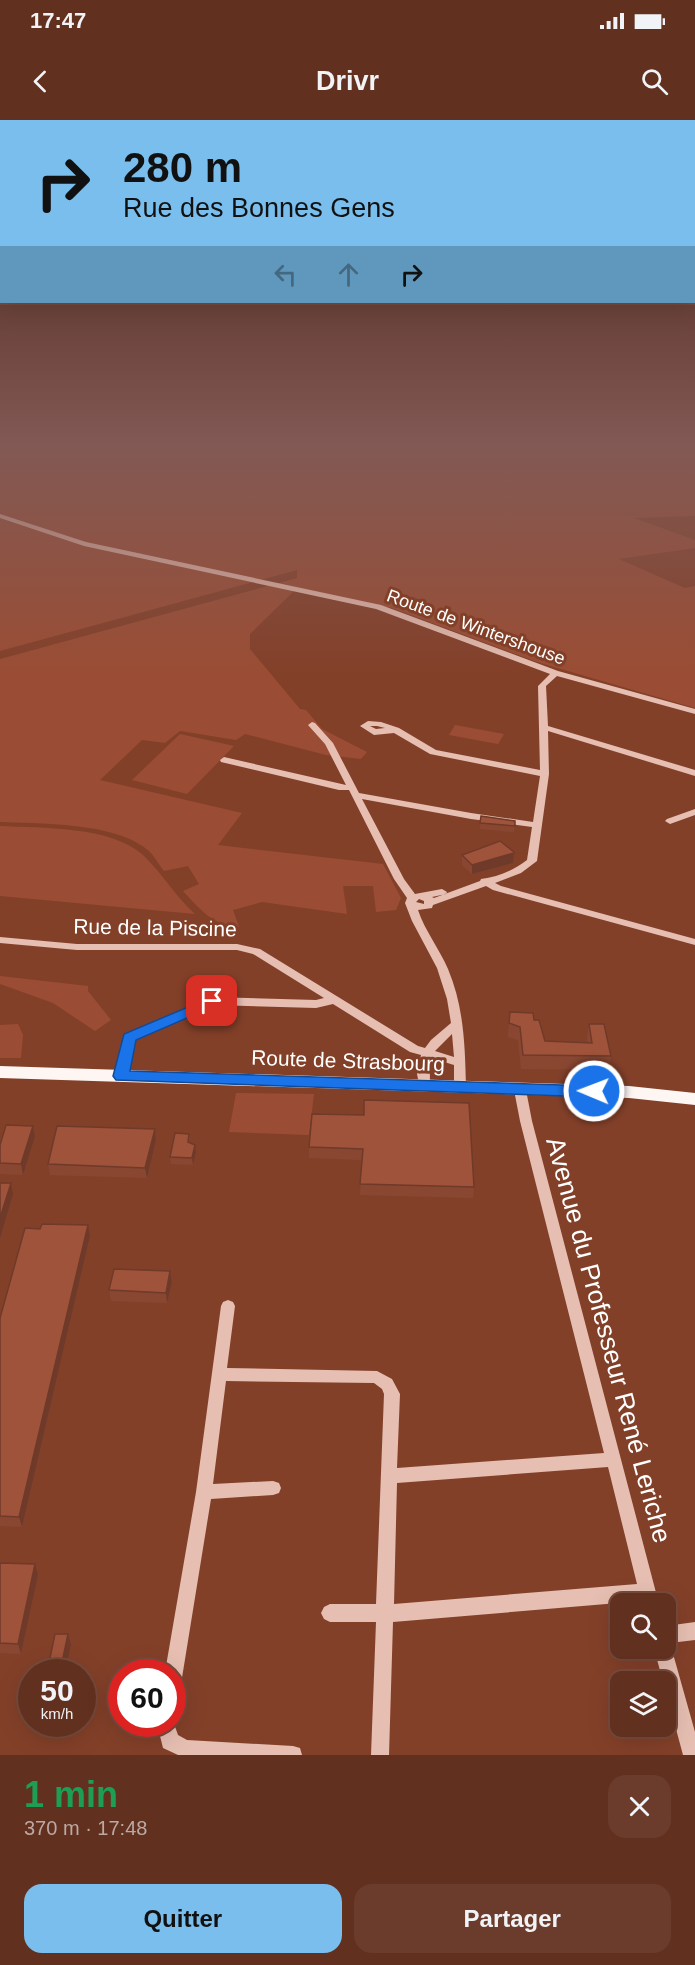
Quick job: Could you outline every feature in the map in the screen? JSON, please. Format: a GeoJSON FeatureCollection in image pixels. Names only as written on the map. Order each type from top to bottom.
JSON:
{"type":"FeatureCollection","features":[{"type":"Feature","properties":{"kind":"main road","name":"Route de Strasbourg"},"geometry":{"type":"LineString","coordinates":[[0,1072],[629,1092],[695,1099]]}},
{"type":"Feature","properties":{"kind":"street","name":"Route de Wintershouse"},"geometry":{"type":"LineString","coordinates":[[13,520],[84,544],[378,607],[555,672],[695,712]]}},
{"type":"Feature","properties":{"kind":"street"},"geometry":{"type":"LineString","coordinates":[[420,901],[523,868],[532,861],[545,774],[542,686],[555,672]]}},
{"type":"Feature","properties":{"kind":"street"},"geometry":{"type":"LineString","coordinates":[[312,725],[328,743],[355,791],[399,880],[420,901],[428,938],[447,979],[458,1023],[460,1087]]}},
{"type":"Feature","properties":{"kind":"street"},"geometry":{"type":"LineString","coordinates":[[543,727],[695,774]]}},
{"type":"Feature","properties":{"kind":"street"},"geometry":{"type":"LineString","coordinates":[[396,730],[433,752],[545,774]]}},
{"type":"Feature","properties":{"kind":"street"},"geometry":{"type":"LineString","coordinates":[[224,760],[471,816],[536,825]]}},
{"type":"Feature","properties":{"kind":"street"},"geometry":{"type":"LineString","coordinates":[[670,821],[695,812]]}},
{"type":"Feature","properties":{"kind":"street"},"geometry":{"type":"LineString","coordinates":[[489,880],[497,888],[695,942]]}},
{"type":"Feature","properties":{"kind":"street","name":"Rue de la Piscine"},"geometry":{"type":"LineString","coordinates":[[0,940],[77,947],[237,947],[256,951],[414,1049],[459,1063]]}},
{"type":"Feature","properties":{"kind":"street"},"geometry":{"type":"LineString","coordinates":[[121,1076],[130,1037],[212,1001],[316,1004],[333,1000]]}},
{"type":"Feature","properties":{"kind":"street"},"geometry":{"type":"LineString","coordinates":[[424,1086],[422,1072],[426,1053],[458,1023]]}},
{"type":"Feature","properties":{"kind":"street","name":"Avenue du Professeur René Leriche"},"geometry":{"type":"LineString","coordinates":[[520,1090],[526,1121],[649,1593]]}},
{"type":"Feature","properties":{"kind":"street"},"geometry":{"type":"LineString","coordinates":[[176,1659],[204,1492],[228,1306]]}},
{"type":"Feature","properties":{"kind":"street"},"geometry":{"type":"LineString","coordinates":[[220,1374],[377,1377],[387,1384],[392,1394],[380,1755]]}},
{"type":"Feature","properties":{"kind":"street"},"geometry":{"type":"LineString","coordinates":[[388,1476],[614,1459]]}},
{"type":"Feature","properties":{"kind":"street"},"geometry":{"type":"LineString","coordinates":[[204,1492],[273,1488]]}},
{"type":"Feature","properties":{"kind":"street"},"geometry":{"type":"LineString","coordinates":[[330,1613],[384,1613],[610,1600]]}},
{"type":"Feature","properties":{"kind":"street"},"geometry":{"type":"LineString","coordinates":[[676,1634],[695,1632]]}},
{"type":"Feature","properties":{"kind":"street"},"geometry":{"type":"LineString","coordinates":[[666,1659],[692,1755]]}},
{"type":"Feature","properties":{"kind":"street"},"geometry":{"type":"LineString","coordinates":[[169,1737],[170,1742],[186,1749],[293,1755]]}},
{"type":"Feature","properties":{"kind":"shaded area"},"geometry":{"type":"Polygon","coordinates":[[[0,520],[640,520],[695,540],[695,548],[619,559],[685,588],[695,586],[695,708],[537,662],[392,608],[295,590],[250,634],[250,649],[300,709],[306,710],[322,729],[367,752],[361,759],[326,755],[245,734],[236,740],[180,731],[165,743],[142,740],[100,780],[242,813],[218,845],[383,864],[401,898],[396,910],[376,912],[373,886],[343,886],[347,914],[262,902],[233,910],[239,927],[230,926],[208,915],[183,891],[199,884],[188,866],[164,871],[150,852],[136,842],[119,835],[79,826],[0,822],[0,659],[297,578],[297,570],[0,651],[0,520]]]}},
{"type":"Feature","properties":{"kind":"shaded area"},"geometry":{"type":"Polygon","coordinates":[[[455,725],[504,734],[498,744],[449,735],[455,725]]]}},
{"type":"Feature","properties":{"kind":"shaded area"},"geometry":{"type":"Polygon","coordinates":[[[180,734],[234,746],[187,794],[132,780],[180,734]]]}},
{"type":"Feature","properties":{"kind":"shaded area"},"geometry":{"type":"Polygon","coordinates":[[[0,826],[75,830],[113,839],[129,846],[150,862],[195,914],[0,896],[0,826]]]}},
{"type":"Feature","properties":{"kind":"shaded area"},"geometry":{"type":"Polygon","coordinates":[[[0,976],[88,986],[88,991],[111,1020],[95,1031],[53,1003],[0,984],[0,976]]]}},
{"type":"Feature","properties":{"kind":"shaded area"},"geometry":{"type":"Polygon","coordinates":[[[18,1024],[23,1035],[21,1058],[0,1058],[0,1025],[18,1024]]]}},
{"type":"Feature","properties":{"kind":"shaded area"},"geometry":{"type":"Polygon","coordinates":[[[236,1093],[314,1094],[309,1135],[229,1132],[236,1093]]]}},
{"type":"Feature","properties":{"kind":"building"},"geometry":{"type":"Polygon","coordinates":[[[481,816],[515,821],[515,826],[480,823],[481,816]]]}},
{"type":"Feature","properties":{"kind":"building"},"geometry":{"type":"Polygon","coordinates":[[[500,841],[514,853],[472,865],[462,855],[500,841]]]}},
{"type":"Feature","properties":{"kind":"building"},"geometry":{"type":"Polygon","coordinates":[[[510,1012],[533,1013],[534,1020],[539,1020],[545,1041],[592,1043],[589,1024],[604,1024],[611,1056],[523,1055],[520,1027],[509,1023],[510,1012]]]}},
{"type":"Feature","properties":{"kind":"building"},"geometry":{"type":"Polygon","coordinates":[[[364,1100],[469,1103],[474,1187],[360,1184],[363,1149],[309,1147],[312,1114],[364,1115],[364,1100]]]}},
{"type":"Feature","properties":{"kind":"building"},"geometry":{"type":"Polygon","coordinates":[[[6,1125],[33,1126],[21,1164],[0,1163],[0,1145],[6,1125]]]}},
{"type":"Feature","properties":{"kind":"building"},"geometry":{"type":"Polygon","coordinates":[[[57,1126],[155,1129],[145,1168],[48,1164],[57,1126]]]}},
{"type":"Feature","properties":{"kind":"building"},"geometry":{"type":"Polygon","coordinates":[[[175,1133],[189,1134],[188,1142],[195,1145],[192,1158],[170,1157],[175,1133]]]}},
{"type":"Feature","properties":{"kind":"building"},"geometry":{"type":"Polygon","coordinates":[[[0,1183],[11,1183],[0,1218],[0,1183]]]}},
{"type":"Feature","properties":{"kind":"building"},"geometry":{"type":"Polygon","coordinates":[[[42,1224],[88,1225],[19,1517],[0,1516],[0,1318],[25,1228],[40,1229],[42,1224]]]}},
{"type":"Feature","properties":{"kind":"building"},"geometry":{"type":"Polygon","coordinates":[[[114,1269],[170,1271],[166,1293],[109,1290],[114,1269]]]}},
{"type":"Feature","properties":{"kind":"building"},"geometry":{"type":"Polygon","coordinates":[[[0,1563],[35,1564],[18,1644],[0,1643],[0,1563]]]}},
{"type":"Feature","properties":{"kind":"building"},"geometry":{"type":"Polygon","coordinates":[[[55,1634],[68,1634],[63,1659],[50,1659],[55,1634]]]}},
{"type":"Feature","properties":{"kind":"route"},"geometry":{"type":"LineString","coordinates":[[212,1001],[130,1037],[121,1076],[594,1091]]}}]}
